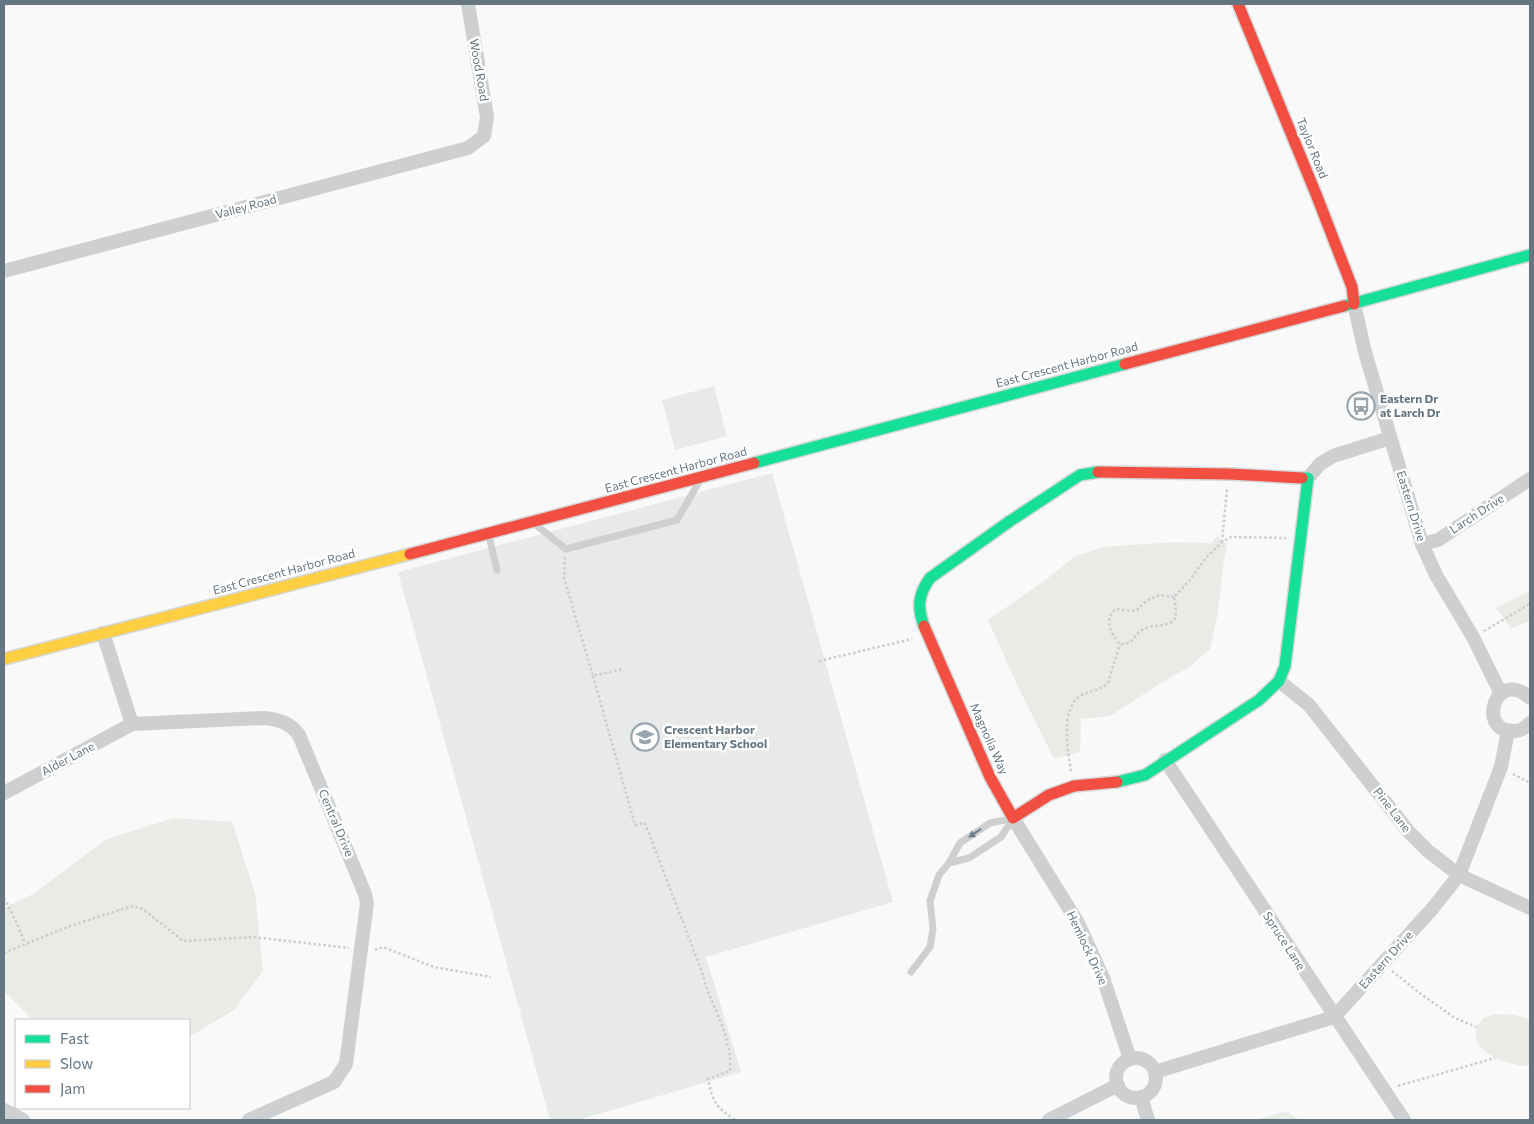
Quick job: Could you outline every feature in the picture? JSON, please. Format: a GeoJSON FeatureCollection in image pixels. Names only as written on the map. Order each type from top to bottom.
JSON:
{"type":"FeatureCollection","features":[{"type":"Feature","properties":{"kind":"street","name":"Wood Road"},"geometry":{"type":"LineString","coordinates":[[468,4],[487,116],[484,136]]}},
{"type":"Feature","properties":{"kind":"street","name":"Taylor Road"},"geometry":{"type":"LineString","coordinates":[[1238,4],[1316,194],[1358,303]]}},
{"type":"Feature","properties":{"kind":"street","name":"Valley Road"},"geometry":{"type":"LineString","coordinates":[[4,271],[468,148],[484,136]]}},
{"type":"Feature","properties":{"kind":"street","name":"East Crescent Harbor Road"},"geometry":{"type":"LineString","coordinates":[[4,659],[702,478],[1358,303],[1530,255]]}},
{"type":"Feature","properties":{"kind":"street","name":"Eastern Drive"},"geometry":{"type":"LineString","coordinates":[[1358,303],[1365,352],[1422,544],[1436,575],[1473,637],[1501,694]]}},
{"type":"Feature","properties":{"kind":"street"},"geometry":{"type":"LineString","coordinates":[[1013,818],[1049,795],[1074,786],[1122,782],[1145,774],[1259,700],[1279,681],[1285,666],[1308,478],[1320,464],[1333,456],[1390,438]]}},
{"type":"Feature","properties":{"kind":"street","name":"Magnolia Way"},"geometry":{"type":"LineString","coordinates":[[1013,818],[990,778],[920,615],[917,604],[922,588],[930,578],[1010,521],[1080,475],[1098,472],[1229,474],[1308,478]]}},
{"type":"Feature","properties":{"kind":"street","name":"Larch Drive"},"geometry":{"type":"LineString","coordinates":[[1422,544],[1438,540],[1530,479]]}},
{"type":"Feature","properties":{"kind":"street"},"geometry":{"type":"LineString","coordinates":[[103,633],[132,724]]}},
{"type":"Feature","properties":{"kind":"street","name":"Pine Lane"},"geometry":{"type":"LineString","coordinates":[[1279,681],[1309,705],[1409,832],[1428,851],[1459,875],[1530,908]]}},
{"type":"Feature","properties":{"kind":"street"},"geometry":{"type":"LineString","coordinates":[[1530,698],[1517,690],[1508,690],[1501,694],[1493,707],[1493,716],[1496,723],[1508,731],[1518,731],[1526,728],[1530,723]]}},
{"type":"Feature","properties":{"kind":"street","name":"Central Drive"},"geometry":{"type":"LineString","coordinates":[[132,724],[264,718],[279,719],[294,728],[299,735],[366,894],[367,903],[346,1064],[341,1074],[334,1082],[249,1120]]}},
{"type":"Feature","properties":{"kind":"street","name":"Alder Lane"},"geometry":{"type":"LineString","coordinates":[[4,793],[132,724]]}},
{"type":"Feature","properties":{"kind":"street","name":"Eastern Drive"},"geometry":{"type":"LineString","coordinates":[[1155,1072],[1334,1016],[1432,909],[1459,875],[1501,767],[1508,731]]}},
{"type":"Feature","properties":{"kind":"street","name":"Spruce Lane"},"geometry":{"type":"LineString","coordinates":[[1165,760],[1404,1120]]}},
{"type":"Feature","properties":{"kind":"street","name":"Hemlock Drive"},"geometry":{"type":"LineString","coordinates":[[1013,818],[1078,923],[1103,978],[1130,1059]]}},
{"type":"Feature","properties":{"kind":"street"},"geometry":{"type":"LineString","coordinates":[[1130,1059],[1143,1059],[1152,1066],[1155,1072],[1156,1078],[1152,1090],[1141,1097],[1130,1097],[1124,1094],[1118,1085],[1117,1072],[1120,1066],[1130,1059]]}},
{"type":"Feature","properties":{"kind":"street"},"geometry":{"type":"LineString","coordinates":[[1049,1120],[1118,1085]]}},
{"type":"Feature","properties":{"kind":"street"},"geometry":{"type":"LineString","coordinates":[[1141,1097],[1148,1120]]}},
{"type":"Feature","properties":{"kind":"street"},"geometry":{"type":"LineString","coordinates":[[4,1110],[23,1120]]}},
{"type":"Feature","properties":{"kind":"lane"},"geometry":{"type":"LineString","coordinates":[[534,522],[566,549],[677,520],[702,478]]}},
{"type":"Feature","properties":{"kind":"lane"},"geometry":{"type":"LineString","coordinates":[[488,533],[497,570]]}},
{"type":"Feature","properties":{"kind":"lane"},"geometry":{"type":"LineString","coordinates":[[911,972],[930,947],[932,929],[930,901],[939,875],[949,863],[960,843],[990,823],[1013,818]]}},
{"type":"Feature","properties":{"kind":"lane"},"geometry":{"type":"LineString","coordinates":[[949,863],[969,858],[1001,837],[1013,818]]}},
{"type":"Feature","properties":{"kind":"path"},"geometry":{"type":"LineString","coordinates":[[1222,542],[1229,474]]}},
{"type":"Feature","properties":{"kind":"path"},"geometry":{"type":"LineString","coordinates":[[1174,597],[1190,580],[1206,558],[1222,542],[1231,537],[1300,539]]}},
{"type":"Feature","properties":{"kind":"path"},"geometry":{"type":"LineString","coordinates":[[566,549],[564,578],[635,825],[646,823],[702,972],[706,988],[729,1045],[730,1071],[708,1079],[712,1097],[718,1108],[735,1120]]}},
{"type":"Feature","properties":{"kind":"path"},"geometry":{"type":"LineString","coordinates":[[1160,595],[1174,597],[1176,612],[1175,618],[1172,621],[1164,625],[1144,628],[1133,641],[1125,644],[1120,644],[1113,638],[1109,622],[1112,612],[1120,609],[1137,610],[1147,600],[1160,595]]}},
{"type":"Feature","properties":{"kind":"path"},"geometry":{"type":"LineString","coordinates":[[1473,637],[1530,604]]}},
{"type":"Feature","properties":{"kind":"path"},"geometry":{"type":"LineString","coordinates":[[819,661],[928,635]]}},
{"type":"Feature","properties":{"kind":"path"},"geometry":{"type":"LineString","coordinates":[[1074,786],[1066,738],[1071,706],[1080,696],[1103,687],[1108,683],[1120,644]]}},
{"type":"Feature","properties":{"kind":"path"},"geometry":{"type":"LineString","coordinates":[[593,676],[622,668]]}},
{"type":"Feature","properties":{"kind":"path"},"geometry":{"type":"LineString","coordinates":[[1501,767],[1530,783]]}},
{"type":"Feature","properties":{"kind":"path"},"geometry":{"type":"LineString","coordinates":[[4,898],[16,919],[25,943]]}},
{"type":"Feature","properties":{"kind":"path"},"geometry":{"type":"LineString","coordinates":[[4,953],[70,926],[132,906],[142,909],[182,941],[254,937],[361,949],[374,950],[383,947],[434,967],[491,977]]}},
{"type":"Feature","properties":{"kind":"path"},"geometry":{"type":"LineString","coordinates":[[1383,964],[1455,1018],[1476,1026]]}},
{"type":"Feature","properties":{"kind":"path"},"geometry":{"type":"LineString","coordinates":[[1384,1091],[1415,1080],[1495,1058]]}},
{"type":"Feature","properties":{"kind":"shaded area"},"geometry":{"type":"Polygon","coordinates":[[[714,386],[727,436],[675,450],[662,400],[714,386]]]}},
{"type":"Feature","properties":{"kind":"shaded area","name":"Crescent Harbor Elementary School"},"geometry":{"type":"Polygon","coordinates":[[[772,473],[893,902],[706,957],[741,1072],[578,1120],[550,1120],[398,572],[772,473]]]}},
{"type":"Feature","properties":{"kind":"shaded area"},"geometry":{"type":"Polygon","coordinates":[[[1217,536],[1227,544],[1218,612],[1210,649],[1189,667],[1110,716],[1081,719],[1080,752],[1054,759],[1018,687],[988,620],[1047,579],[1074,557],[1103,547],[1175,542],[1211,543],[1217,536]]]}},
{"type":"Feature","properties":{"kind":"shaded area"},"geometry":{"type":"Polygon","coordinates":[[[1530,591],[1530,621],[1511,628],[1496,608],[1530,591]]]}},
{"type":"Feature","properties":{"kind":"shaded area"},"geometry":{"type":"Polygon","coordinates":[[[173,818],[232,822],[255,893],[263,971],[234,1010],[190,1036],[190,1019],[32,1019],[4,991],[4,908],[33,894],[105,840],[173,818]]]}},
{"type":"Feature","properties":{"kind":"shaded area"},"geometry":{"type":"Polygon","coordinates":[[[1494,1014],[1514,1015],[1530,1019],[1530,1066],[1517,1065],[1501,1060],[1486,1052],[1477,1042],[1476,1027],[1484,1018],[1494,1014]]]}},
{"type":"Feature","properties":{"kind":"shaded area"},"geometry":{"type":"Polygon","coordinates":[[[1287,1111],[1298,1120],[1255,1120],[1287,1111]]]}},
{"type":"Feature","properties":{"kind":"traffic: fast"},"geometry":{"type":"LineString","coordinates":[[1344,306],[1530,255]]}},
{"type":"Feature","properties":{"kind":"traffic: fast"},"geometry":{"type":"LineString","coordinates":[[754,463],[1125,364]]}},
{"type":"Feature","properties":{"kind":"traffic: fast"},"geometry":{"type":"LineString","coordinates":[[924,626],[920,613],[920,601],[923,590],[930,578],[1010,521],[1080,475],[1098,472]]}},
{"type":"Feature","properties":{"kind":"traffic: fast"},"geometry":{"type":"LineString","coordinates":[[1117,782],[1145,775],[1259,700],[1279,681],[1285,666],[1308,478],[1302,478]]}},
{"type":"Feature","properties":{"kind":"traffic: slow"},"geometry":{"type":"LineString","coordinates":[[4,659],[410,554]]}},
{"type":"Feature","properties":{"kind":"traffic: jam"},"geometry":{"type":"LineString","coordinates":[[1238,4],[1352,287],[1354,304]]}},
{"type":"Feature","properties":{"kind":"traffic: jam"},"geometry":{"type":"LineString","coordinates":[[1125,364],[1344,306]]}},
{"type":"Feature","properties":{"kind":"traffic: jam"},"geometry":{"type":"LineString","coordinates":[[410,554],[754,463]]}},
{"type":"Feature","properties":{"kind":"traffic: jam"},"geometry":{"type":"LineString","coordinates":[[1098,472],[1229,474],[1302,478]]}},
{"type":"Feature","properties":{"kind":"traffic: jam"},"geometry":{"type":"LineString","coordinates":[[924,626],[990,777],[1013,818],[1049,795],[1074,786],[1117,782]]}},
{"type":"Feature","properties":{"kind":"place","name":"Eastern Dr at Larch Dr"},"geometry":{"type":"Point","coordinates":[1361,406]}},
{"type":"Feature","properties":{"kind":"place","name":"Crescent Harbor Elementary School"},"geometry":{"type":"Point","coordinates":[645,737]}}]}
